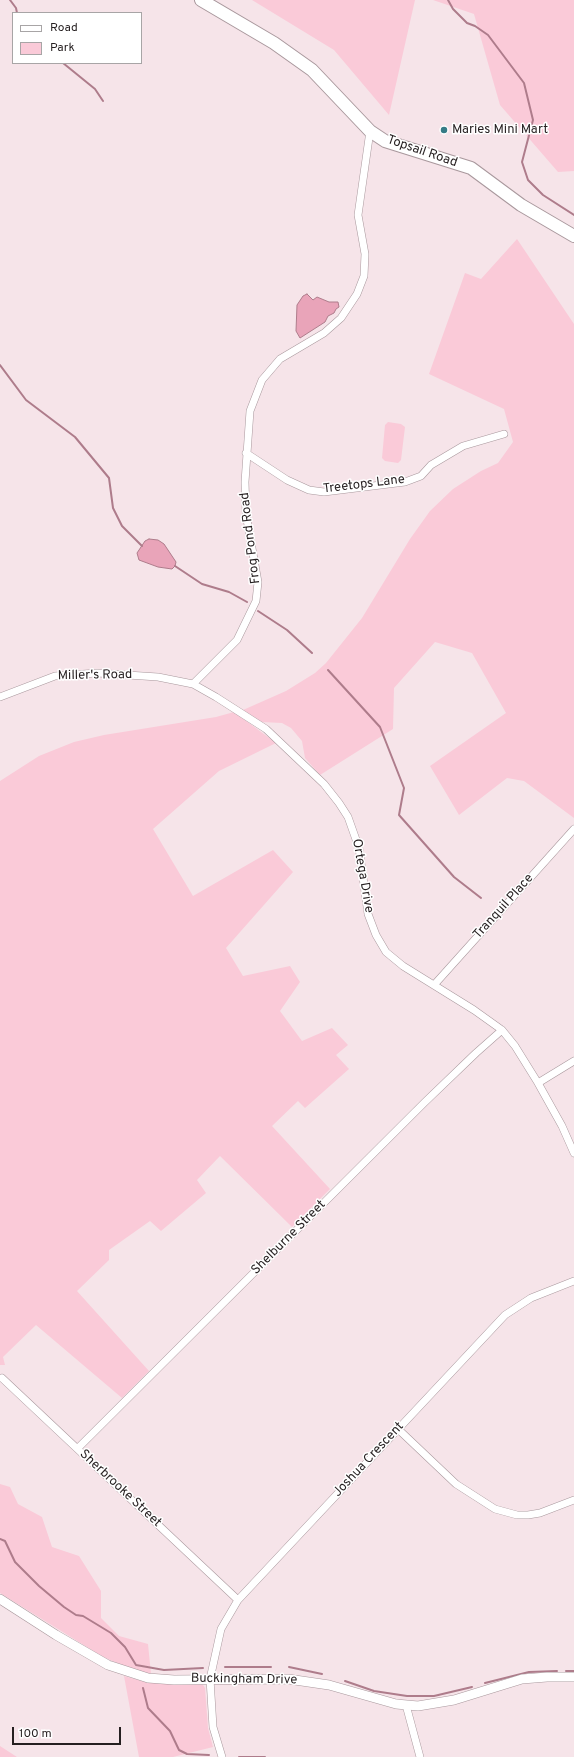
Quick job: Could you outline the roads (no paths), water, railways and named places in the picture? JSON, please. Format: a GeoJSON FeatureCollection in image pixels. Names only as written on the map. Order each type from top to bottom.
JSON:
{"type":"FeatureCollection","features":[{"type":"Feature","properties":{"kind":"main road","name":"Topsail Road"},"geometry":{"type":"LineString","coordinates":[[201,0],[274,43],[312,70],[370,130],[385,141],[471,168],[521,205],[574,236]]}},
{"type":"Feature","properties":{"kind":"street","name":"Frog Pond Road"},"geometry":{"type":"LineString","coordinates":[[193,684],[237,640],[256,601],[258,582],[246,514],[246,453],[250,411],[262,380],[280,359],[324,333],[340,318],[360,288],[364,276],[365,254],[358,215],[370,130]]}},
{"type":"Feature","properties":{"kind":"street","name":"Treetops Lane"},"geometry":{"type":"LineString","coordinates":[[246,453],[287,480],[309,490],[324,492],[405,482],[421,476],[431,465],[463,446],[504,434]]}},
{"type":"Feature","properties":{"kind":"street","name":"Miller's Road"},"geometry":{"type":"LineString","coordinates":[[0,697],[55,676],[120,674],[158,677],[193,684]]}},
{"type":"Feature","properties":{"kind":"street","name":"Ortega Drive"},"geometry":{"type":"LineString","coordinates":[[193,684],[216,697],[270,733],[306,766],[334,796],[348,816],[357,841],[367,908],[376,935],[386,952],[393,959],[488,1019],[502,1030],[515,1046],[538,1083],[562,1126],[574,1153]]}},
{"type":"Feature","properties":{"kind":"street","name":"Tranquil Place"},"geometry":{"type":"LineString","coordinates":[[434,985],[574,829]]}},
{"type":"Feature","properties":{"kind":"street","name":"Shelburne Street"},"geometry":{"type":"LineString","coordinates":[[78,1448],[425,1102],[502,1030]]}},
{"type":"Feature","properties":{"kind":"street"},"geometry":{"type":"LineString","coordinates":[[538,1083],[574,1060]]}},
{"type":"Feature","properties":{"kind":"street","name":"Joshua Crescent"},"geometry":{"type":"LineString","coordinates":[[222,1757],[213,1727],[210,1679],[221,1629],[238,1600],[505,1315],[531,1298],[574,1281]]}},
{"type":"Feature","properties":{"kind":"street","name":"Sherbrooke Street"},"geometry":{"type":"LineString","coordinates":[[2,1378],[238,1600]]}},
{"type":"Feature","properties":{"kind":"street"},"geometry":{"type":"LineString","coordinates":[[398,1429],[456,1484],[495,1509],[517,1515],[528,1515],[540,1513],[574,1500]]}},
{"type":"Feature","properties":{"kind":"street","name":"Buckingham Drive"},"geometry":{"type":"LineString","coordinates":[[0,1598],[56,1635],[121,1671],[160,1680],[264,1678],[310,1682],[406,1705],[431,1705],[454,1700],[522,1679],[574,1677]]}},
{"type":"Feature","properties":{"kind":"street"},"geometry":{"type":"LineString","coordinates":[[406,1705],[420,1757]]}},
{"type":"Feature","properties":{"kind":"waterway"},"geometry":{"type":"LineString","coordinates":[[10,0],[16,8],[17,12]]}},
{"type":"Feature","properties":{"kind":"waterway"},"geometry":{"type":"LineString","coordinates":[[448,0],[453,9],[467,23],[475,26],[488,35],[524,83],[533,120],[522,162],[528,180],[543,195],[574,215]]}},
{"type":"Feature","properties":{"kind":"waterway"},"geometry":{"type":"LineString","coordinates":[[64,64],[95,89],[103,101]]}},
{"type":"Feature","properties":{"kind":"waterway"},"geometry":{"type":"LineString","coordinates":[[0,365],[26,400],[75,437],[109,478],[113,508],[122,526],[142,546]]}},
{"type":"Feature","properties":{"kind":"waterway"},"geometry":{"type":"LineString","coordinates":[[175,566],[202,584],[229,592],[247,602]]}},
{"type":"Feature","properties":{"kind":"waterway"},"geometry":{"type":"LineString","coordinates":[[258,611],[287,630],[312,653]]}},
{"type":"Feature","properties":{"kind":"waterway"},"geometry":{"type":"LineString","coordinates":[[328,670],[380,727],[404,788],[399,815],[454,877],[481,898]]}},
{"type":"Feature","properties":{"kind":"waterway"},"geometry":{"type":"LineString","coordinates":[[0,1539],[5,1541],[15,1562],[39,1586],[76,1615],[83,1616],[111,1633],[125,1647],[136,1665],[164,1670],[203,1668]]}},
{"type":"Feature","properties":{"kind":"waterway"},"geometry":{"type":"LineString","coordinates":[[225,1667],[271,1667]]}},
{"type":"Feature","properties":{"kind":"waterway"},"geometry":{"type":"LineString","coordinates":[[289,1667],[322,1674]]}},
{"type":"Feature","properties":{"kind":"waterway"},"geometry":{"type":"LineString","coordinates":[[485,1683],[529,1672],[557,1671]]}},
{"type":"Feature","properties":{"kind":"waterway"},"geometry":{"type":"LineString","coordinates":[[566,1671],[574,1671]]}},
{"type":"Feature","properties":{"kind":"waterway"},"geometry":{"type":"LineString","coordinates":[[345,1681],[374,1691],[407,1696],[434,1696],[472,1687]]}},
{"type":"Feature","properties":{"kind":"waterway"},"geometry":{"type":"LineString","coordinates":[[143,1688],[148,1708],[170,1731],[179,1750],[187,1754],[209,1755]]}},
{"type":"Feature","properties":{"kind":"waterway"},"geometry":{"type":"LineString","coordinates":[[239,1757],[265,1757]]}},
{"type":"Feature","properties":{"kind":"place","name":"Maries Mini Mart"},"geometry":{"type":"Point","coordinates":[444,130]}}]}
